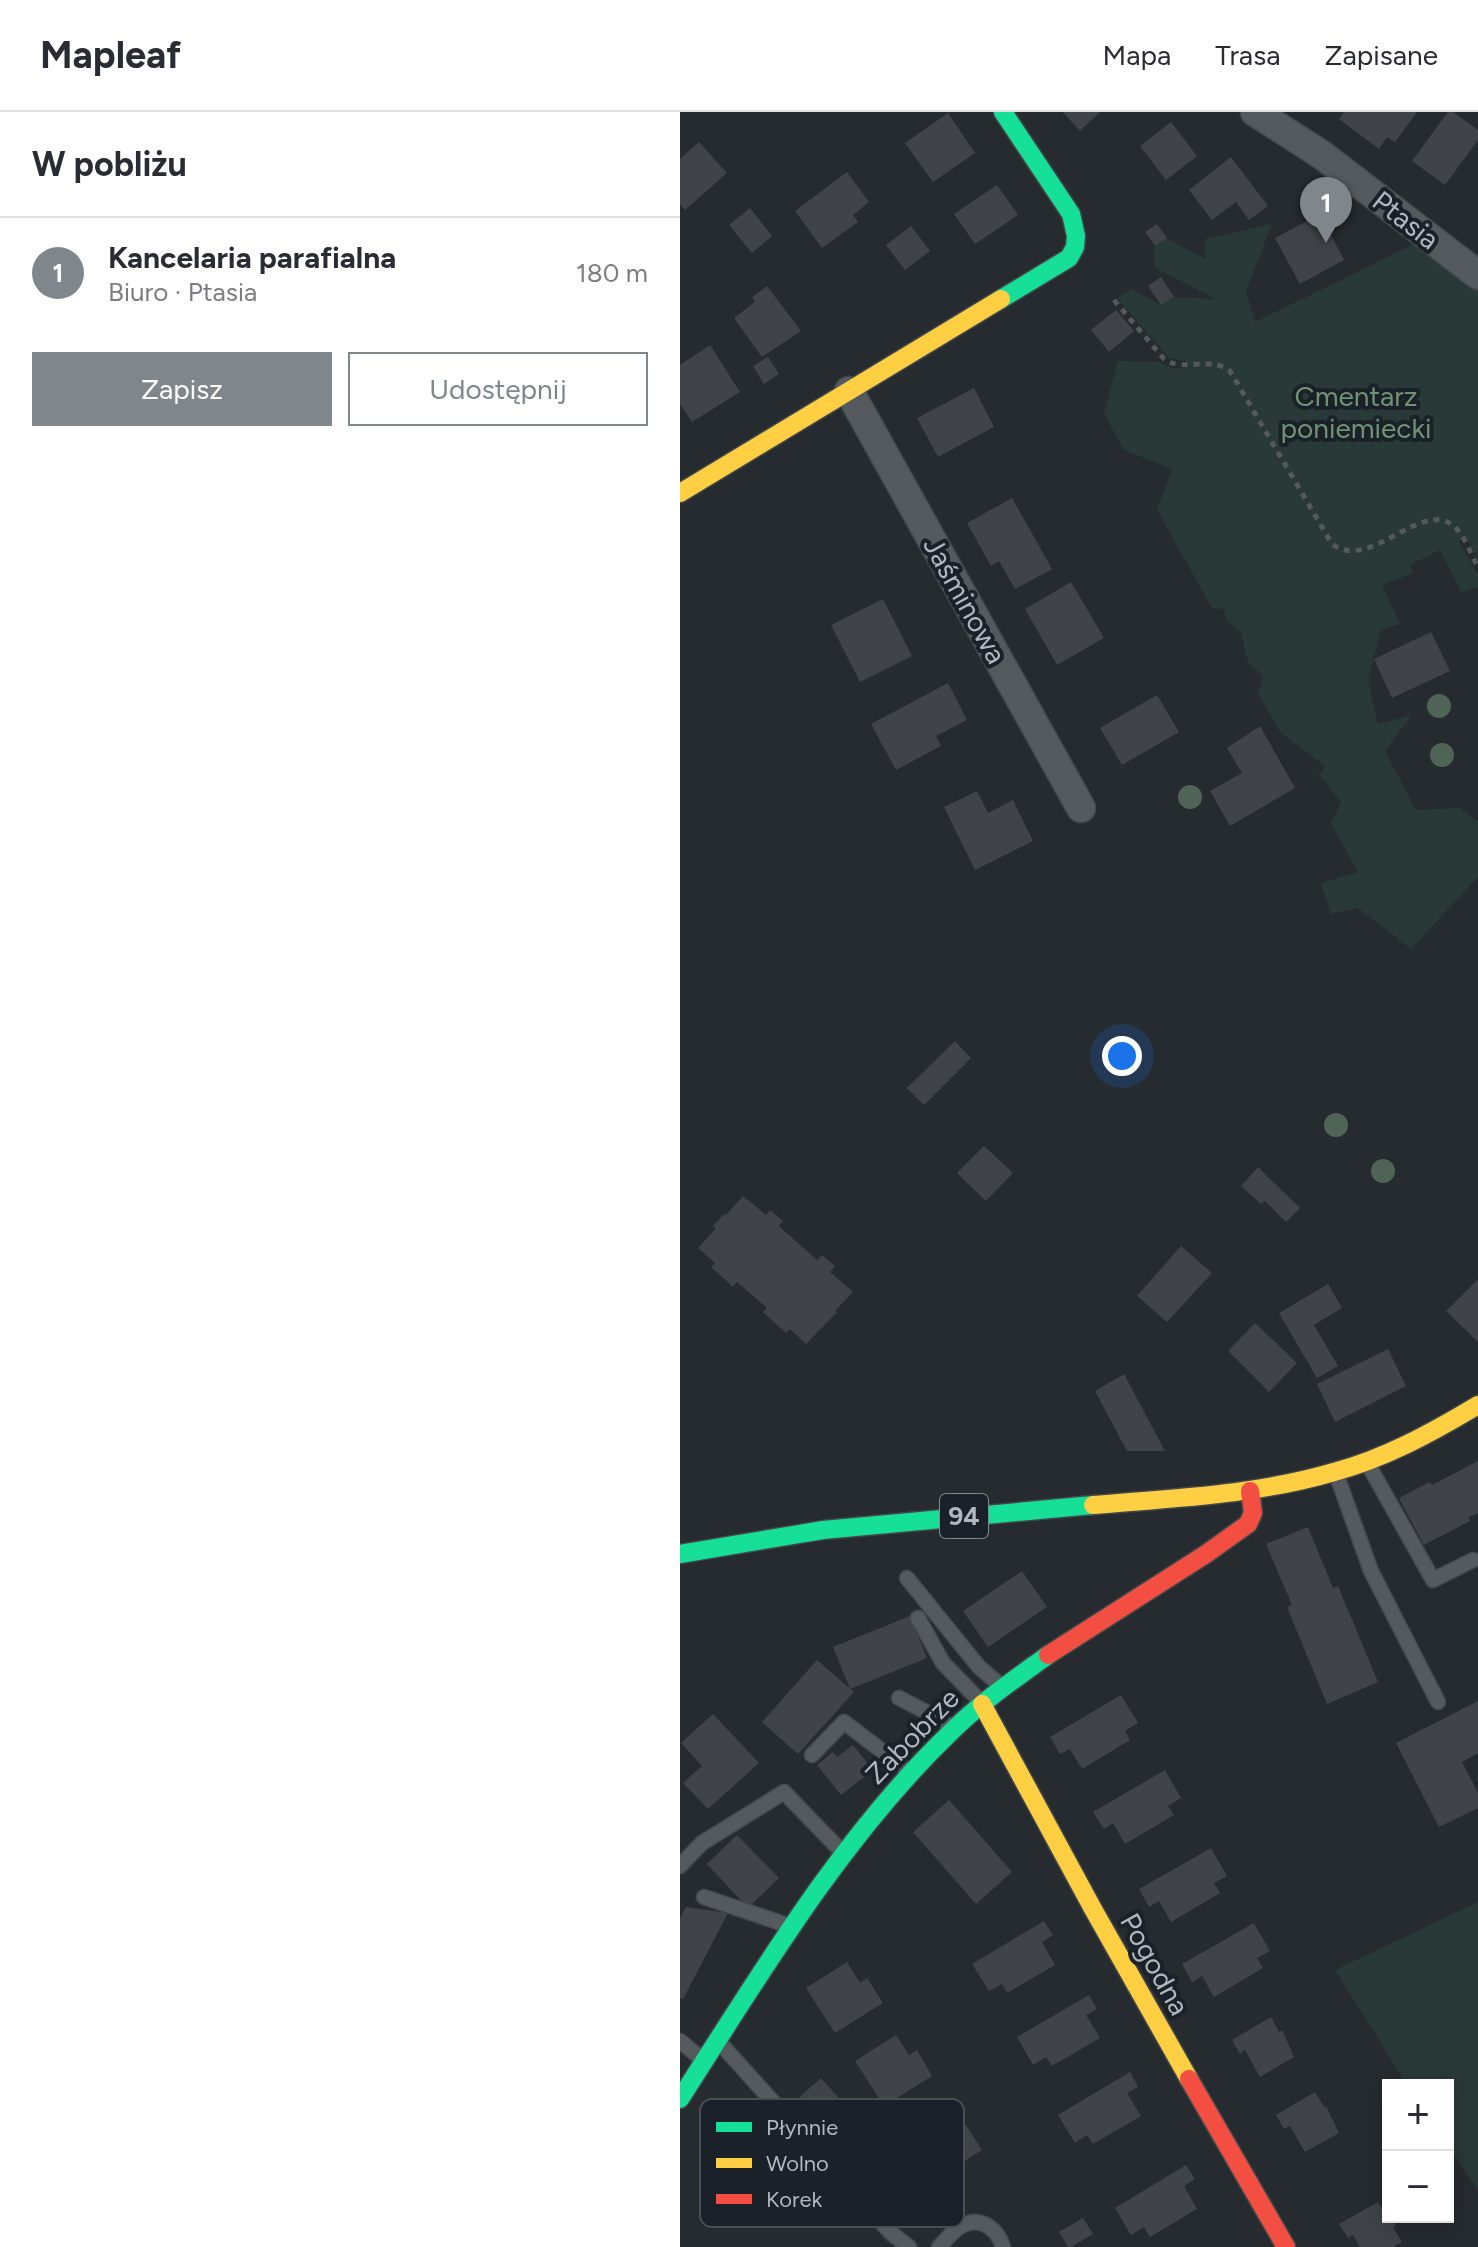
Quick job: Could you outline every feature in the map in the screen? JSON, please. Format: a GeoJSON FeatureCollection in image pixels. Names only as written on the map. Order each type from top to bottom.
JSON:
{"type":"FeatureCollection","features":[{"type":"Feature","properties":{"kind":"street"},"geometry":{"type":"LineString","coordinates":[[680,493],[1063,262],[1073,252],[1077,233],[1071,214],[1003,112]]}},
{"type":"Feature","properties":{"kind":"street","name":"Ptasia"},"geometry":{"type":"LineString","coordinates":[[1255,112],[1322,155],[1478,275]]}},
{"type":"Feature","properties":{"kind":"street","name":"Jaśminowa"},"geometry":{"type":"LineString","coordinates":[[849,391],[1081,808]]}},
{"type":"Feature","properties":{"kind":"street","name":"94"},"geometry":{"type":"LineString","coordinates":[[680,1554],[734,1542],[924,1519],[1204,1497],[1285,1485],[1366,1462],[1418,1439],[1478,1405]]}},
{"type":"Feature","properties":{"kind":"street","name":"Zabobrze"},"geometry":{"type":"LineString","coordinates":[[680,2099],[843,1853],[910,1773],[953,1729],[1003,1687],[1248,1524],[1253,1513],[1250,1491]]}},
{"type":"Feature","properties":{"kind":"street","name":"Pogodna"},"geometry":{"type":"LineString","coordinates":[[982,1704],[1172,2053],[1286,2247]]}},
{"type":"Feature","properties":{"kind":"lane"},"geometry":{"type":"LineString","coordinates":[[1366,1462],[1433,1580],[1473,1560]]}},
{"type":"Feature","properties":{"kind":"lane"},"geometry":{"type":"LineString","coordinates":[[1336,1472],[1371,1571],[1438,1702]]}},
{"type":"Feature","properties":{"kind":"lane"},"geometry":{"type":"LineString","coordinates":[[907,1578],[979,1667],[1003,1687]]}},
{"type":"Feature","properties":{"kind":"lane"},"geometry":{"type":"LineString","coordinates":[[918,1618],[943,1663],[982,1704]]}},
{"type":"Feature","properties":{"kind":"lane"},"geometry":{"type":"LineString","coordinates":[[899,1698],[953,1729]]}},
{"type":"Feature","properties":{"kind":"lane"},"geometry":{"type":"LineString","coordinates":[[812,1755],[844,1722],[910,1773]]}},
{"type":"Feature","properties":{"kind":"lane"},"geometry":{"type":"LineString","coordinates":[[680,1866],[702,1843],[784,1792],[843,1853]]}},
{"type":"Feature","properties":{"kind":"lane"},"geometry":{"type":"LineString","coordinates":[[704,1897],[794,1927]]}},
{"type":"Feature","properties":{"kind":"lane"},"geometry":{"type":"LineString","coordinates":[[717,2040],[770,2099]]}},
{"type":"Feature","properties":{"kind":"lane"},"geometry":{"type":"LineString","coordinates":[[680,2041],[704,2061]]}},
{"type":"Feature","properties":{"kind":"lane"},"geometry":{"type":"LineString","coordinates":[[964,2225],[974,2222],[984,2224],[996,2231],[1003,2247]]}},
{"type":"Feature","properties":{"kind":"lane"},"geometry":{"type":"LineString","coordinates":[[886,2227],[909,2247]]}},
{"type":"Feature","properties":{"kind":"lane"},"geometry":{"type":"LineString","coordinates":[[939,2247],[959,2227]]}},
{"type":"Feature","properties":{"kind":"path"},"geometry":{"type":"LineString","coordinates":[[1114,300],[1171,364],[1216,364],[1230,371],[1332,544],[1338,549],[1346,552],[1362,550],[1424,523],[1444,521],[1459,532],[1478,568]]}},
{"type":"Feature","properties":{"kind":"green space","name":"Cmentarz poniemiecki"},"geometry":{"type":"Polygon","coordinates":[[[1272,224],[1246,291],[1255,322],[1420,241],[1478,283],[1478,559],[1466,537],[1459,541],[1478,575],[1478,587],[1461,592],[1440,550],[1410,565],[1413,573],[1382,585],[1400,624],[1381,630],[1368,680],[1378,724],[1412,715],[1385,751],[1416,810],[1460,808],[1478,822],[1478,877],[1411,949],[1358,908],[1331,914],[1321,883],[1358,872],[1331,823],[1341,802],[1319,775],[1325,766],[1280,732],[1258,693],[1263,676],[1248,662],[1241,632],[1226,620],[1224,609],[1212,608],[1157,510],[1172,469],[1124,450],[1104,414],[1118,361],[1159,362],[1175,369],[1189,367],[1185,361],[1169,358],[1117,298],[1132,289],[1161,305],[1174,297],[1216,299],[1154,267],[1155,246],[1167,238],[1205,259],[1205,239],[1272,224]]]}},
{"type":"Feature","properties":{"kind":"green space"},"geometry":{"type":"Polygon","coordinates":[[[1478,1902],[1478,2190],[1454,2155],[1454,2079],[1403,2079],[1335,1970],[1478,1902]]]}},
{"type":"Feature","properties":{"kind":"building"},"geometry":{"type":"Polygon","coordinates":[[[1063,112],[1100,112],[1080,131],[1063,112]]]}},
{"type":"Feature","properties":{"kind":"building"},"geometry":{"type":"Polygon","coordinates":[[[1344,112],[1417,112],[1395,142],[1387,137],[1379,149],[1339,119],[1344,112]]]}},
{"type":"Feature","properties":{"kind":"building"},"geometry":{"type":"Polygon","coordinates":[[[1448,112],[1453,112],[1478,130],[1478,140],[1445,185],[1412,161],[1448,112]]]}},
{"type":"Feature","properties":{"kind":"building"},"geometry":{"type":"Polygon","coordinates":[[[948,113],[975,153],[933,182],[905,143],[948,113]]]}},
{"type":"Feature","properties":{"kind":"building"},"geometry":{"type":"Polygon","coordinates":[[[1171,122],[1197,156],[1166,180],[1140,146],[1171,122]]]}},
{"type":"Feature","properties":{"kind":"building"},"geometry":{"type":"Polygon","coordinates":[[[699,142],[727,173],[685,210],[680,204],[680,159],[699,142]]]}},
{"type":"Feature","properties":{"kind":"building"},"geometry":{"type":"Polygon","coordinates":[[[1231,157],[1268,206],[1249,220],[1236,202],[1212,220],[1189,190],[1231,157]]]}},
{"type":"Feature","properties":{"kind":"building"},"geometry":{"type":"Polygon","coordinates":[[[847,172],[869,202],[853,215],[858,222],[822,248],[795,211],[847,172]]]}},
{"type":"Feature","properties":{"kind":"building"},"geometry":{"type":"Polygon","coordinates":[[[997,185],[1018,215],[975,244],[954,214],[997,185]]]}},
{"type":"Feature","properties":{"kind":"building"},"geometry":{"type":"Polygon","coordinates":[[[750,208],[772,236],[752,253],[729,225],[750,208]]]}},
{"type":"Feature","properties":{"kind":"building"},"geometry":{"type":"Polygon","coordinates":[[[1320,214],[1344,260],[1300,284],[1275,238],[1320,214]]]}},
{"type":"Feature","properties":{"kind":"building"},"geometry":{"type":"Polygon","coordinates":[[[1157,224],[1167,238],[1155,246],[1145,232],[1157,224]]]}},
{"type":"Feature","properties":{"kind":"building"},"geometry":{"type":"Polygon","coordinates":[[[911,226],[930,251],[905,270],[886,245],[911,226]]]}},
{"type":"Feature","properties":{"kind":"building"},"geometry":{"type":"Polygon","coordinates":[[[1161,277],[1174,297],[1161,305],[1148,286],[1161,277]]]}},
{"type":"Feature","properties":{"kind":"building"},"geometry":{"type":"Polygon","coordinates":[[[767,286],[801,331],[762,357],[734,318],[755,302],[752,297],[767,286]]]}},
{"type":"Feature","properties":{"kind":"building"},"geometry":{"type":"Polygon","coordinates":[[[1116,310],[1134,331],[1109,352],[1091,330],[1116,310]]]}},
{"type":"Feature","properties":{"kind":"building"},"geometry":{"type":"Polygon","coordinates":[[[710,345],[740,392],[692,422],[680,404],[680,365],[710,345]]]}},
{"type":"Feature","properties":{"kind":"building"},"geometry":{"type":"Polygon","coordinates":[[[768,357],[779,374],[764,384],[753,366],[768,357]]]}},
{"type":"Feature","properties":{"kind":"building"},"geometry":{"type":"Polygon","coordinates":[[[974,388],[994,427],[938,457],[917,418],[974,388]]]}},
{"type":"Feature","properties":{"kind":"building"},"geometry":{"type":"Polygon","coordinates":[[[1012,498],[1052,569],[1015,589],[999,561],[991,566],[967,523],[1012,498]]]}},
{"type":"Feature","properties":{"kind":"building"},"geometry":{"type":"Polygon","coordinates":[[[1071,582],[1104,638],[1057,665],[1025,609],[1071,582]]]}},
{"type":"Feature","properties":{"kind":"building"},"geometry":{"type":"Polygon","coordinates":[[[883,599],[912,656],[860,682],[831,625],[883,599]]]}},
{"type":"Feature","properties":{"kind":"building"},"geometry":{"type":"Polygon","coordinates":[[[1431,632],[1450,671],[1392,698],[1374,659],[1431,632]]]}},
{"type":"Feature","properties":{"kind":"building"},"geometry":{"type":"Polygon","coordinates":[[[948,683],[967,720],[936,736],[941,746],[896,770],[871,724],[948,683]]]}},
{"type":"Feature","properties":{"kind":"building"},"geometry":{"type":"Polygon","coordinates":[[[1157,695],[1179,732],[1122,765],[1100,728],[1157,695]]]}},
{"type":"Feature","properties":{"kind":"building"},"geometry":{"type":"Polygon","coordinates":[[[1260,726],[1295,788],[1230,826],[1210,791],[1242,773],[1227,748],[1260,726]]]}},
{"type":"Feature","properties":{"kind":"building"},"geometry":{"type":"Polygon","coordinates":[[[977,791],[988,813],[1013,800],[1033,841],[975,870],[944,807],[977,791]]]}},
{"type":"Feature","properties":{"kind":"building"},"geometry":{"type":"Polygon","coordinates":[[[955,1041],[971,1058],[924,1105],[907,1088],[955,1041]]]}},
{"type":"Feature","properties":{"kind":"building"},"geometry":{"type":"Polygon","coordinates":[[[984,1146],[1013,1173],[986,1201],[957,1173],[984,1146]]]}},
{"type":"Feature","properties":{"kind":"building"},"geometry":{"type":"Polygon","coordinates":[[[1258,1167],[1300,1208],[1286,1222],[1265,1201],[1261,1204],[1241,1186],[1258,1167]]]}},
{"type":"Feature","properties":{"kind":"building"},"geometry":{"type":"Polygon","coordinates":[[[743,1196],[766,1215],[770,1210],[783,1221],[779,1226],[817,1260],[822,1255],[835,1266],[830,1272],[853,1292],[806,1344],[790,1329],[786,1333],[763,1312],[767,1308],[737,1282],[733,1287],[711,1267],[715,1263],[698,1248],[716,1228],[713,1226],[743,1196]]]}},
{"type":"Feature","properties":{"kind":"building"},"geometry":{"type":"Polygon","coordinates":[[[1181,1246],[1212,1273],[1167,1322],[1137,1296],[1181,1246]]]}},
{"type":"Feature","properties":{"kind":"building"},"geometry":{"type":"Polygon","coordinates":[[[1478,1279],[1478,1342],[1446,1311],[1478,1279]]]}},
{"type":"Feature","properties":{"kind":"building"},"geometry":{"type":"Polygon","coordinates":[[[1328,1284],[1342,1308],[1314,1325],[1338,1366],[1317,1378],[1279,1313],[1328,1284]]]}},
{"type":"Feature","properties":{"kind":"building"},"geometry":{"type":"Polygon","coordinates":[[[1255,1323],[1297,1363],[1269,1392],[1228,1351],[1255,1323]]]}},
{"type":"Feature","properties":{"kind":"building"},"geometry":{"type":"Polygon","coordinates":[[[1388,1349],[1406,1386],[1335,1422],[1317,1384],[1388,1349]]]}},
{"type":"Feature","properties":{"kind":"building"},"geometry":{"type":"Polygon","coordinates":[[[1124,1374],[1165,1451],[1127,1451],[1095,1391],[1124,1374]]]}},
{"type":"Feature","properties":{"kind":"building"},"geometry":{"type":"Polygon","coordinates":[[[1478,1461],[1478,1513],[1469,1517],[1470,1521],[1424,1545],[1399,1498],[1478,1461]]]}},
{"type":"Feature","properties":{"kind":"building"},"geometry":{"type":"Polygon","coordinates":[[[1308,1527],[1333,1588],[1338,1586],[1378,1682],[1327,1704],[1287,1607],[1292,1605],[1266,1544],[1308,1527]]]}},
{"type":"Feature","properties":{"kind":"building"},"geometry":{"type":"Polygon","coordinates":[[[1022,1571],[1047,1607],[988,1647],[963,1611],[1022,1571]]]}},
{"type":"Feature","properties":{"kind":"building"},"geometry":{"type":"Polygon","coordinates":[[[910,1616],[927,1658],[850,1689],[833,1647],[910,1616]]]}},
{"type":"Feature","properties":{"kind":"building"},"geometry":{"type":"Polygon","coordinates":[[[817,1660],[854,1692],[798,1754],[762,1722],[817,1660]]]}},
{"type":"Feature","properties":{"kind":"building"},"geometry":{"type":"Polygon","coordinates":[[[1121,1695],[1138,1723],[1125,1731],[1130,1740],[1082,1769],[1070,1749],[1060,1754],[1050,1737],[1121,1695]]]}},
{"type":"Feature","properties":{"kind":"building"},"geometry":{"type":"Polygon","coordinates":[[[1478,1701],[1478,1753],[1462,1762],[1478,1793],[1478,1808],[1439,1827],[1396,1743],[1478,1701]]]}},
{"type":"Feature","properties":{"kind":"building"},"geometry":{"type":"Polygon","coordinates":[[[713,1714],[759,1763],[708,1809],[683,1783],[702,1766],[681,1743],[713,1714]]]}},
{"type":"Feature","properties":{"kind":"building"},"geometry":{"type":"Polygon","coordinates":[[[853,1745],[873,1770],[841,1795],[817,1765],[833,1752],[837,1757],[853,1745]]]}},
{"type":"Feature","properties":{"kind":"building"},"geometry":{"type":"Polygon","coordinates":[[[1165,1770],[1181,1798],[1168,1806],[1174,1815],[1125,1844],[1113,1823],[1104,1829],[1093,1812],[1165,1770]]]}},
{"type":"Feature","properties":{"kind":"building"},"geometry":{"type":"Polygon","coordinates":[[[949,1800],[1012,1872],[976,1904],[913,1832],[949,1800]]]}},
{"type":"Feature","properties":{"kind":"building"},"geometry":{"type":"Polygon","coordinates":[[[737,1835],[779,1878],[748,1908],[707,1864],[737,1835]]]}},
{"type":"Feature","properties":{"kind":"building"},"geometry":{"type":"Polygon","coordinates":[[[1211,1848],[1227,1876],[1214,1883],[1220,1893],[1171,1922],[1159,1901],[1149,1907],[1139,1889],[1211,1848]]]}},
{"type":"Feature","properties":{"kind":"building"},"geometry":{"type":"Polygon","coordinates":[[[686,1907],[728,1913],[683,1999],[680,1998],[680,1918],[686,1907]]]}},
{"type":"Feature","properties":{"kind":"building"},"geometry":{"type":"Polygon","coordinates":[[[1044,1921],[1053,1935],[1042,1942],[1055,1965],[1007,1993],[1002,1984],[989,1991],[972,1964],[1044,1921]]]}},
{"type":"Feature","properties":{"kind":"building"},"geometry":{"type":"Polygon","coordinates":[[[1254,1923],[1270,1951],[1257,1958],[1263,1968],[1214,1997],[1202,1976],[1192,1982],[1182,1964],[1254,1923]]]}},
{"type":"Feature","properties":{"kind":"building"},"geometry":{"type":"Polygon","coordinates":[[[847,1962],[860,1983],[867,1978],[883,2003],[835,2033],[806,1988],[847,1962]]]}},
{"type":"Feature","properties":{"kind":"building"},"geometry":{"type":"Polygon","coordinates":[[[1089,1995],[1097,2009],[1086,2015],[1100,2038],[1052,2066],[1046,2057],[1033,2065],[1017,2037],[1089,1995]]]}},
{"type":"Feature","properties":{"kind":"building"},"geometry":{"type":"Polygon","coordinates":[[[1271,2017],[1279,2032],[1282,2030],[1294,2057],[1260,2077],[1245,2050],[1240,2054],[1232,2040],[1271,2017]]]}},
{"type":"Feature","properties":{"kind":"building"},"geometry":{"type":"Polygon","coordinates":[[[896,2035],[909,2055],[917,2050],[932,2076],[895,2099],[879,2099],[855,2061],[896,2035]]]}},
{"type":"Feature","properties":{"kind":"building"},"geometry":{"type":"Polygon","coordinates":[[[1130,2072],[1138,2087],[1127,2093],[1141,2116],[1093,2144],[1087,2135],[1075,2143],[1058,2115],[1130,2072]]]}},
{"type":"Feature","properties":{"kind":"building"},"geometry":{"type":"Polygon","coordinates":[[[821,2078],[840,2099],[797,2099],[821,2078]]]}},
{"type":"Feature","properties":{"kind":"building"},"geometry":{"type":"Polygon","coordinates":[[[1315,2092],[1326,2106],[1339,2133],[1305,2152],[1290,2126],[1284,2129],[1276,2115],[1315,2092]]]}},
{"type":"Feature","properties":{"kind":"building"},"geometry":{"type":"Polygon","coordinates":[[[966,2125],[982,2150],[964,2161],[964,2126],[966,2125]]]}},
{"type":"Feature","properties":{"kind":"building"},"geometry":{"type":"Polygon","coordinates":[[[1186,2165],[1195,2179],[1184,2186],[1197,2209],[1150,2237],[1144,2227],[1131,2235],[1115,2208],[1186,2165]]]}},
{"type":"Feature","properties":{"kind":"building"},"geometry":{"type":"Polygon","coordinates":[[[1378,2202],[1382,2209],[1382,2223],[1394,2223],[1396,2226],[1393,2227],[1402,2242],[1393,2247],[1360,2247],[1353,2235],[1348,2238],[1339,2224],[1378,2202]]]}},
{"type":"Feature","properties":{"kind":"building"},"geometry":{"type":"Polygon","coordinates":[[[1083,2218],[1093,2234],[1068,2247],[1059,2232],[1083,2218]]]}},
{"type":"Feature","properties":{"kind":"traffic: fast"},"geometry":{"type":"LineString","coordinates":[[1001,299],[1069,258],[1076,236],[1071,214],[1003,112]]}},
{"type":"Feature","properties":{"kind":"traffic: fast"},"geometry":{"type":"LineString","coordinates":[[680,1554],[823,1530],[1093,1505]]}},
{"type":"Feature","properties":{"kind":"traffic: fast"},"geometry":{"type":"LineString","coordinates":[[680,2099],[806,1907],[875,1815],[963,1720],[1048,1655]]}},
{"type":"Feature","properties":{"kind":"traffic: slow"},"geometry":{"type":"LineString","coordinates":[[680,493],[1001,299]]}},
{"type":"Feature","properties":{"kind":"traffic: slow"},"geometry":{"type":"LineString","coordinates":[[1093,1505],[1215,1494],[1305,1480],[1391,1452],[1478,1405]]}},
{"type":"Feature","properties":{"kind":"traffic: slow"},"geometry":{"type":"LineString","coordinates":[[982,1704],[1189,2079]]}},
{"type":"Feature","properties":{"kind":"traffic: jam"},"geometry":{"type":"LineString","coordinates":[[1048,1655],[1248,1524],[1253,1513],[1250,1491]]}},
{"type":"Feature","properties":{"kind":"traffic: jam"},"geometry":{"type":"LineString","coordinates":[[1189,2079],[1286,2247]]}},
{"type":"Feature","properties":{"kind":"place","name":"Kancelaria parafialna"},"geometry":{"type":"Point","coordinates":[1326,243]}}]}
